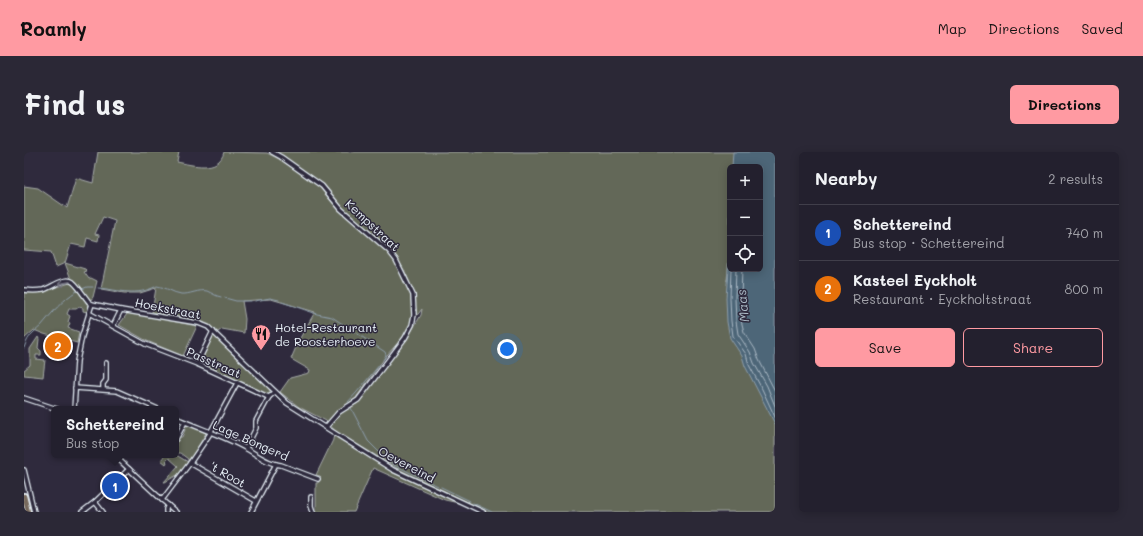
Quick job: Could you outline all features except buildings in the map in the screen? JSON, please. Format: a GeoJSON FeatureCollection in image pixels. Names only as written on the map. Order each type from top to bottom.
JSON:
{"type":"FeatureCollection","features":[{"type":"Feature","properties":{"kind":"main road"},"geometry":{"type":"LineString","coordinates":[[24,496],[28,512]]}},
{"type":"Feature","properties":{"kind":"street","name":"Kempstraat"},"geometry":{"type":"LineString","coordinates":[[272,152],[322,186],[341,209],[389,251],[396,260],[413,295],[414,315],[412,325],[405,338],[358,400],[339,412],[326,427]]}},
{"type":"Feature","properties":{"kind":"street"},"geometry":{"type":"LineString","coordinates":[[24,290],[34,291],[45,289],[61,282],[69,281],[73,282],[92,304],[121,310]]}},
{"type":"Feature","properties":{"kind":"street"},"geometry":{"type":"LineString","coordinates":[[74,406],[78,355],[92,304]]}},
{"type":"Feature","properties":{"kind":"street","name":"Hoekstraat"},"geometry":{"type":"LineString","coordinates":[[113,326],[121,310],[198,323],[213,331],[275,392]]}},
{"type":"Feature","properties":{"kind":"street","name":"Passtraat"},"geometry":{"type":"LineString","coordinates":[[89,313],[145,344],[197,364],[269,397]]}},
{"type":"Feature","properties":{"kind":"street"},"geometry":{"type":"LineString","coordinates":[[197,364],[213,331]]}},
{"type":"Feature","properties":{"kind":"street"},"geometry":{"type":"LineString","coordinates":[[103,389],[103,384],[106,380],[106,363]]}},
{"type":"Feature","properties":{"kind":"street"},"geometry":{"type":"LineString","coordinates":[[162,500],[190,464],[210,433],[237,383]]}},
{"type":"Feature","properties":{"kind":"street"},"geometry":{"type":"LineString","coordinates":[[75,388],[103,389],[124,393],[152,406]]}},
{"type":"Feature","properties":{"kind":"street"},"geometry":{"type":"LineString","coordinates":[[246,448],[256,428],[256,421],[269,397],[275,392],[287,403],[326,427]]}},
{"type":"Feature","properties":{"kind":"street"},"geometry":{"type":"LineString","coordinates":[[25,399],[51,407]]}},
{"type":"Feature","properties":{"kind":"street","name":"Lage Bongerd"},"geometry":{"type":"LineString","coordinates":[[179,419],[246,448],[251,453],[276,464],[318,479]]}},
{"type":"Feature","properties":{"kind":"street"},"geometry":{"type":"LineString","coordinates":[[179,433],[185,422]]}},
{"type":"Feature","properties":{"kind":"street","name":"Oevereind"},"geometry":{"type":"LineString","coordinates":[[326,427],[394,470],[483,512]]}},
{"type":"Feature","properties":{"kind":"street"},"geometry":{"type":"LineString","coordinates":[[117,458],[176,512]]}},
{"type":"Feature","properties":{"kind":"street","name":"'t Root"},"geometry":{"type":"LineString","coordinates":[[190,464],[256,501]]}},
{"type":"Feature","properties":{"kind":"street"},"geometry":{"type":"LineString","coordinates":[[251,512],[276,464]]}},
{"type":"Feature","properties":{"kind":"street"},"geometry":{"type":"LineString","coordinates":[[82,512],[95,502],[128,469]]}},
{"type":"Feature","properties":{"kind":"street"},"geometry":{"type":"LineString","coordinates":[[24,470],[34,512]]}},
{"type":"Feature","properties":{"kind":"street"},"geometry":{"type":"LineString","coordinates":[[311,497],[313,512]]}},
{"type":"Feature","properties":{"kind":"street"},"geometry":{"type":"LineString","coordinates":[[95,502],[103,512]]}},
{"type":"Feature","properties":{"kind":"street"},"geometry":{"type":"LineString","coordinates":[[166,512],[168,505]]}},
{"type":"Feature","properties":{"kind":"green space"},"geometry":{"type":"Polygon","coordinates":[[[98,152],[179,152],[177,162],[197,166],[217,163],[221,159],[224,152],[267,153],[279,159],[323,188],[339,209],[387,251],[395,260],[408,286],[412,298],[412,323],[355,399],[339,410],[328,422],[299,407],[280,392],[290,378],[309,373],[310,370],[291,359],[300,338],[315,312],[271,299],[242,301],[245,319],[244,333],[222,329],[218,332],[203,322],[152,312],[156,288],[140,293],[124,293],[101,289],[115,221],[103,217],[95,234],[99,235],[98,241],[87,238],[85,247],[71,244],[65,263],[56,267],[51,252],[24,250],[24,186],[38,188],[67,208],[76,178],[93,183],[98,152]]]}},
{"type":"Feature","properties":{"kind":"green space"},"geometry":{"type":"Polygon","coordinates":[[[276,152],[771,152],[775,389],[775,512],[488,512],[400,470],[335,431],[330,425],[338,415],[358,403],[408,337],[421,315],[422,309],[415,318],[412,291],[406,274],[397,258],[346,211],[322,184],[276,152]]]}},
{"type":"Feature","properties":{"kind":"green space"},"geometry":{"type":"Polygon","coordinates":[[[65,263],[85,269],[87,271],[84,272],[89,279],[91,278],[97,281],[93,297],[90,301],[71,279],[65,263]]]}},
{"type":"Feature","properties":{"kind":"green space"},"geometry":{"type":"Polygon","coordinates":[[[70,283],[89,306],[87,312],[83,311],[83,308],[79,307],[76,309],[69,309],[67,314],[70,316],[68,328],[79,332],[77,343],[34,330],[24,339],[24,293],[41,292],[70,283]]]}},
{"type":"Feature","properties":{"kind":"green space"},"geometry":{"type":"Polygon","coordinates":[[[129,312],[197,326],[183,356],[147,341],[119,325],[129,312]]]}},
{"type":"Feature","properties":{"kind":"green space"},"geometry":{"type":"Polygon","coordinates":[[[214,335],[270,390],[270,394],[268,395],[206,367],[199,361],[212,336],[214,335]]]}},
{"type":"Feature","properties":{"kind":"green space"},"geometry":{"type":"Polygon","coordinates":[[[38,337],[38,348],[41,351],[41,355],[36,355],[36,359],[45,360],[43,377],[24,375],[24,370],[30,365],[30,349],[38,337]]]}},
{"type":"Feature","properties":{"kind":"green space"},"geometry":{"type":"Polygon","coordinates":[[[186,424],[206,433],[198,449],[188,461],[188,459],[179,453],[179,437],[182,437],[185,430],[184,427],[186,424]]]}},
{"type":"Feature","properties":{"kind":"green space"},"geometry":{"type":"Polygon","coordinates":[[[334,436],[394,473],[463,504],[445,500],[373,468],[354,512],[316,512],[316,483],[318,483],[320,476],[316,475],[334,436]]]}},
{"type":"Feature","properties":{"kind":"green space"},"geometry":{"type":"Polygon","coordinates":[[[179,457],[188,462],[179,474],[164,482],[178,466],[169,458],[179,458],[179,457]]]}},
{"type":"Feature","properties":{"kind":"green space"},"geometry":{"type":"Polygon","coordinates":[[[163,458],[169,458],[166,461],[166,464],[161,460],[163,458]]]}},
{"type":"Feature","properties":{"kind":"water","name":"Maas"},"geometry":{"type":"Polygon","coordinates":[[[733,152],[775,152],[775,424],[745,366],[742,356],[730,338],[727,322],[726,298],[728,272],[763,272],[763,164],[732,164],[733,152]]]}},
{"type":"Feature","properties":{"kind":"waterway"},"geometry":{"type":"LineString","coordinates":[[98,288],[135,292],[157,286],[181,294],[207,291],[221,297]]}},
{"type":"Feature","properties":{"kind":"waterway"},"geometry":{"type":"LineString","coordinates":[[82,289],[93,287]]}},
{"type":"Feature","properties":{"kind":"waterway"},"geometry":{"type":"LineString","coordinates":[[24,348],[32,334],[62,303],[77,291]]}},
{"type":"Feature","properties":{"kind":"waterway"},"geometry":{"type":"LineString","coordinates":[[225,298],[236,301],[251,301]]}},
{"type":"Feature","properties":{"kind":"waterway"},"geometry":{"type":"LineString","coordinates":[[255,301],[270,298],[279,300]]}},
{"type":"Feature","properties":{"kind":"waterway"},"geometry":{"type":"LineString","coordinates":[[282,302],[317,314],[332,317],[385,352],[386,355],[383,360]]}},
{"type":"Feature","properties":{"kind":"waterway"},"geometry":{"type":"LineString","coordinates":[[348,402],[380,364]]}},
{"type":"Feature","properties":{"kind":"waterway"},"geometry":{"type":"LineString","coordinates":[[351,408],[368,441],[380,453]]}},
{"type":"Feature","properties":{"kind":"waterway"},"geometry":{"type":"LineString","coordinates":[[382,455],[394,465],[438,486]]}},
{"type":"Feature","properties":{"kind":"waterway"},"geometry":{"type":"LineString","coordinates":[[441,487],[470,501]]}},
{"type":"Feature","properties":{"kind":"waterway"},"geometry":{"type":"LineString","coordinates":[[473,503],[492,512]]}},
{"type":"Feature","properties":{"kind":"place","name":"Kasteel Eyckholt"},"geometry":{"type":"Point","coordinates":[58,346]}},
{"type":"Feature","properties":{"kind":"place","name":"Hotel-Restaurant de Roosterhoeve"},"geometry":{"type":"Point","coordinates":[261,351]}},
{"type":"Feature","properties":{"kind":"place","name":"Schettereind"},"geometry":{"type":"Point","coordinates":[115,486]}}]}
